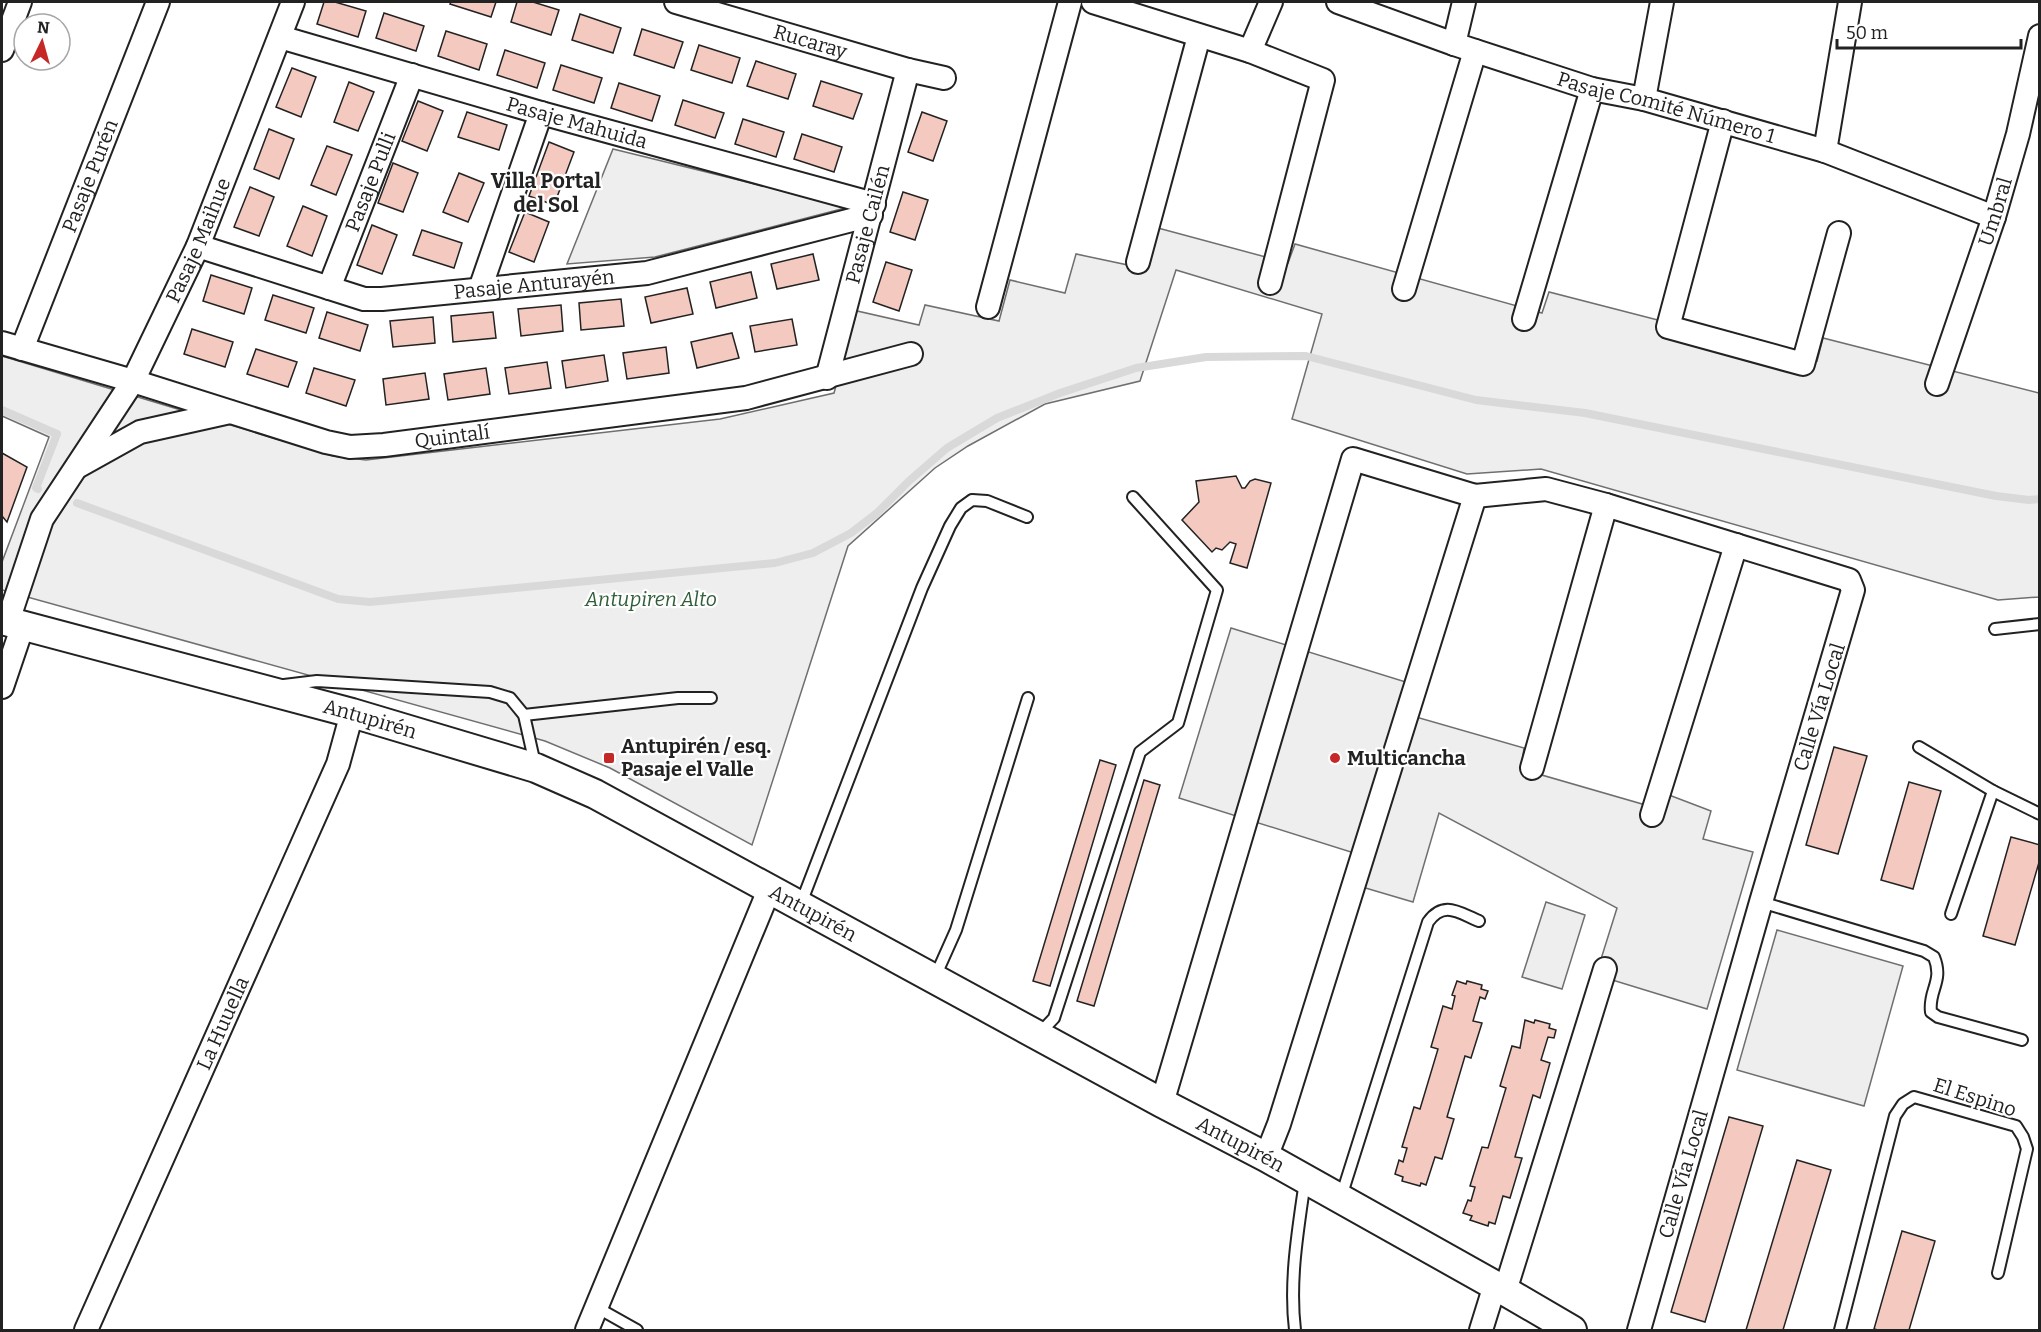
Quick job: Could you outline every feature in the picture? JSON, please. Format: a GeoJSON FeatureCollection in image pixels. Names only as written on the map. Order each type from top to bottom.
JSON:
{"type":"FeatureCollection","features":[{"type":"Feature","properties":{"kind":"street"},"geometry":{"type":"LineString","coordinates":[[2,51],[20,2]]}},
{"type":"Feature","properties":{"kind":"street","name":"Pasaje Purén"},"geometry":{"type":"LineString","coordinates":[[12,346],[158,2]]}},
{"type":"Feature","properties":{"kind":"street","name":"Pasaje Maihue"},"geometry":{"type":"LineString","coordinates":[[2,687],[11,622],[42,519],[133,381],[198,246],[293,2]]}},
{"type":"Feature","properties":{"kind":"street","name":"Rucaray"},"geometry":{"type":"LineString","coordinates":[[676,2],[908,70],[944,78]]}},
{"type":"Feature","properties":{"kind":"street"},"geometry":{"type":"LineString","coordinates":[[988,307],[1070,2]]}},
{"type":"Feature","properties":{"kind":"street"},"geometry":{"type":"LineString","coordinates":[[1093,2],[1250,51],[1323,80],[1270,283]]}},
{"type":"Feature","properties":{"kind":"street"},"geometry":{"type":"LineString","coordinates":[[1250,51],[1271,2]]}},
{"type":"Feature","properties":{"kind":"street","name":"Pasaje Comité Número 1"},"geometry":{"type":"LineString","coordinates":[[1338,2],[1592,89],[1644,99],[1825,152],[1994,217]]}},
{"type":"Feature","properties":{"kind":"street"},"geometry":{"type":"LineString","coordinates":[[1404,289],[1464,47],[1464,2]]}},
{"type":"Feature","properties":{"kind":"street"},"geometry":{"type":"LineString","coordinates":[[1644,99],[1662,2]]}},
{"type":"Feature","properties":{"kind":"street"},"geometry":{"type":"LineString","coordinates":[[1825,152],[1850,2]]}},
{"type":"Feature","properties":{"kind":"street","name":"Pasaje Mahuida"},"geometry":{"type":"LineString","coordinates":[[280,36],[872,210]]}},
{"type":"Feature","properties":{"kind":"street"},"geometry":{"type":"LineString","coordinates":[[1138,262],[1199,36]]}},
{"type":"Feature","properties":{"kind":"street","name":"Umbral"},"geometry":{"type":"LineString","coordinates":[[1937,384],[1994,217],[2018,134],[2040,36]]}},
{"type":"Feature","properties":{"kind":"street","name":"Pasaje Cailén"},"geometry":{"type":"LineString","coordinates":[[827,378],[908,70]]}},
{"type":"Feature","properties":{"kind":"street","name":"Pasaje Pulli"},"geometry":{"type":"LineString","coordinates":[[329,288],[412,75]]}},
{"type":"Feature","properties":{"kind":"street"},"geometry":{"type":"LineString","coordinates":[[1524,319],[1592,89]]}},
{"type":"Feature","properties":{"kind":"street"},"geometry":{"type":"LineString","coordinates":[[480,289],[541,113]]}},
{"type":"Feature","properties":{"kind":"street"},"geometry":{"type":"LineString","coordinates":[[1724,121],[1668,327],[1803,364],[1839,234]]}},
{"type":"Feature","properties":{"kind":"street","name":"Pasaje Anturayén"},"geometry":{"type":"LineString","coordinates":[[198,246],[364,299],[382,299],[648,273],[872,210]]}},
{"type":"Feature","properties":{"kind":"street","name":"Quintalí"},"geometry":{"type":"LineString","coordinates":[[12,346],[133,381],[326,442],[350,447],[384,445],[746,398],[911,354]]}},
{"type":"Feature","properties":{"kind":"street","name":"Pasaje Maihue"},"geometry":{"type":"LineString","coordinates":[[75,468],[140,432],[232,412]]}},
{"type":"Feature","properties":{"kind":"street","name":"Calle Vía Local"},"geometry":{"type":"LineString","coordinates":[[1162,1103],[1353,459],[1475,496],[1546,489],[1606,505],[1850,580],[1854,590],[1761,902],[1639,1330]]}},
{"type":"Feature","properties":{"kind":"street"},"geometry":{"type":"LineString","coordinates":[[1266,1158],[1286,1101],[1475,496]]}},
{"type":"Feature","properties":{"kind":"street"},"geometry":{"type":"LineString","coordinates":[[1532,768],[1606,505]]}},
{"type":"Feature","properties":{"kind":"street"},"geometry":{"type":"LineString","coordinates":[[1652,815],[1736,545]]}},
{"type":"Feature","properties":{"kind":"street","name":"Antupirén"},"geometry":{"type":"LineString","coordinates":[[11,622],[352,713],[536,768],[595,794],[1037,1036],[1266,1158],[1572,1330]]}},
{"type":"Feature","properties":{"kind":"street","name":"La Huuella"},"geometry":{"type":"LineString","coordinates":[[86,1330],[338,764],[352,713]]}},
{"type":"Feature","properties":{"kind":"street"},"geometry":{"type":"LineString","coordinates":[[587,1330],[769,890]]}},
{"type":"Feature","properties":{"kind":"street"},"geometry":{"type":"LineString","coordinates":[[1481,1330],[1500,1288],[1605,969]]}},
{"type":"Feature","properties":{"kind":"lane"},"geometry":{"type":"LineString","coordinates":[[1037,1036],[1054,1018],[1140,752],[1178,723],[1217,590],[1133,497]]}},
{"type":"Feature","properties":{"kind":"lane"},"geometry":{"type":"LineString","coordinates":[[800,906],[922,588],[950,526],[961,508],[972,500],[987,501],[1027,517]]}},
{"type":"Feature","properties":{"kind":"lane"},"geometry":{"type":"LineString","coordinates":[[1995,629],[2040,624]]}},
{"type":"Feature","properties":{"kind":"lane"},"geometry":{"type":"LineString","coordinates":[[257,688],[317,681],[490,692],[510,698],[524,715],[536,768]]}},
{"type":"Feature","properties":{"kind":"lane"},"geometry":{"type":"LineString","coordinates":[[524,715],[678,698],[711,698]]}},
{"type":"Feature","properties":{"kind":"lane"},"geometry":{"type":"LineString","coordinates":[[934,980],[956,930],[1028,698]]}},
{"type":"Feature","properties":{"kind":"lane"},"geometry":{"type":"LineString","coordinates":[[1919,747],[2040,814]]}},
{"type":"Feature","properties":{"kind":"lane"},"geometry":{"type":"LineString","coordinates":[[1951,914],[1994,790]]}},
{"type":"Feature","properties":{"kind":"lane"},"geometry":{"type":"LineString","coordinates":[[1761,902],[1924,951],[1934,957],[1939,975],[1930,1005],[1931,1012],[1938,1017],[2022,1040]]}},
{"type":"Feature","properties":{"kind":"lane"},"geometry":{"type":"LineString","coordinates":[[1341,1200],[1428,922],[1435,913],[1443,909],[1451,909],[1479,921]]}},
{"type":"Feature","properties":{"kind":"lane","name":"El Espino"},"geometry":{"type":"LineString","coordinates":[[1840,1330],[1894,1116],[1903,1104],[1914,1096],[2016,1126],[2023,1137],[2027,1149],[1998,1273]]}},
{"type":"Feature","properties":{"kind":"lane"},"geometry":{"type":"LineString","coordinates":[[1294,1330],[1292,1309],[1295,1261],[1305,1180]]}},
{"type":"Feature","properties":{"kind":"lane"},"geometry":{"type":"LineString","coordinates":[[596,1307],[637,1330]]}},
{"type":"Feature","properties":{"kind":"green space"},"geometry":{"type":"Polygon","coordinates":[[[613,149],[849,207],[655,257],[567,264],[613,149]]]}},
{"type":"Feature","properties":{"kind":"green space","name":"Antupiren Alto"},"geometry":{"type":"Polygon","coordinates":[[[1158,228],[1288,263],[1295,244],[1542,313],[1549,292],[1817,361],[1823,338],[2039,393],[2039,597],[1998,600],[1541,469],[1467,474],[1292,419],[1322,314],[1176,270],[1140,381],[1045,404],[968,446],[935,468],[848,546],[752,845],[610,768],[545,741],[2,590],[2,562],[49,437],[2,416],[2,356],[333,456],[366,460],[720,419],[834,393],[857,311],[919,325],[925,305],[999,321],[1010,280],[1065,293],[1076,254],[1147,269],[1158,228]]]}},
{"type":"Feature","properties":{"kind":"green space"},"geometry":{"type":"Polygon","coordinates":[[[1231,628],[1409,683],[1402,713],[1524,748],[1521,769],[1663,810],[1669,795],[1711,811],[1703,839],[1753,852],[1707,1009],[1596,975],[1617,908],[1439,813],[1413,902],[1362,887],[1370,858],[1179,798],[1231,628]]]}},
{"type":"Feature","properties":{"kind":"green space"},"geometry":{"type":"Polygon","coordinates":[[[1546,902],[1585,915],[1562,989],[1522,977],[1546,902]]]}},
{"type":"Feature","properties":{"kind":"green space"},"geometry":{"type":"Polygon","coordinates":[[[1777,930],[1903,966],[1864,1106],[1737,1070],[1777,930]]]}},
{"type":"Feature","properties":{"kind":"building"},"geometry":{"type":"Polygon","coordinates":[[[324,2],[335,2],[366,11],[358,37],[317,24],[324,2]]]}},
{"type":"Feature","properties":{"kind":"building"},"geometry":{"type":"Polygon","coordinates":[[[451,2],[496,2],[491,17],[450,4],[451,2]]]}},
{"type":"Feature","properties":{"kind":"building"},"geometry":{"type":"Polygon","coordinates":[[[517,2],[533,2],[559,10],[551,35],[511,22],[517,2]]]}},
{"type":"Feature","properties":{"kind":"building"},"geometry":{"type":"Polygon","coordinates":[[[384,13],[424,26],[416,51],[376,38],[384,13]]]}},
{"type":"Feature","properties":{"kind":"building"},"geometry":{"type":"Polygon","coordinates":[[[580,14],[621,28],[613,53],[572,40],[580,14]]]}},
{"type":"Feature","properties":{"kind":"building"},"geometry":{"type":"Polygon","coordinates":[[[642,29],[683,42],[674,68],[634,55],[642,29]]]}},
{"type":"Feature","properties":{"kind":"building"},"geometry":{"type":"Polygon","coordinates":[[[446,31],[487,44],[479,70],[438,56],[446,31]]]}},
{"type":"Feature","properties":{"kind":"building"},"geometry":{"type":"Polygon","coordinates":[[[699,45],[740,58],[732,83],[691,70],[699,45]]]}},
{"type":"Feature","properties":{"kind":"building"},"geometry":{"type":"Polygon","coordinates":[[[505,50],[545,63],[537,88],[497,75],[505,50]]]}},
{"type":"Feature","properties":{"kind":"building"},"geometry":{"type":"Polygon","coordinates":[[[756,61],[796,74],[788,99],[747,86],[756,61]]]}},
{"type":"Feature","properties":{"kind":"building"},"geometry":{"type":"Polygon","coordinates":[[[561,65],[602,78],[594,103],[553,90],[561,65]]]}},
{"type":"Feature","properties":{"kind":"building"},"geometry":{"type":"Polygon","coordinates":[[[292,68],[316,77],[301,117],[276,107],[292,68]]]}},
{"type":"Feature","properties":{"kind":"building"},"geometry":{"type":"Polygon","coordinates":[[[821,81],[862,94],[853,119],[813,106],[821,81]]]}},
{"type":"Feature","properties":{"kind":"building"},"geometry":{"type":"Polygon","coordinates":[[[349,82],[374,92],[358,131],[334,122],[349,82]]]}},
{"type":"Feature","properties":{"kind":"building"},"geometry":{"type":"Polygon","coordinates":[[[619,83],[660,96],[652,121],[611,108],[619,83]]]}},
{"type":"Feature","properties":{"kind":"building"},"geometry":{"type":"Polygon","coordinates":[[[683,100],[724,113],[715,138],[675,125],[683,100]]]}},
{"type":"Feature","properties":{"kind":"building"},"geometry":{"type":"Polygon","coordinates":[[[418,101],[443,111],[427,151],[402,141],[418,101]]]}},
{"type":"Feature","properties":{"kind":"building"},"geometry":{"type":"Polygon","coordinates":[[[467,112],[507,125],[499,150],[458,137],[467,112]]]}},
{"type":"Feature","properties":{"kind":"building"},"geometry":{"type":"Polygon","coordinates":[[[922,112],[947,121],[933,161],[908,152],[922,112]]]}},
{"type":"Feature","properties":{"kind":"building"},"geometry":{"type":"Polygon","coordinates":[[[743,119],[784,132],[776,157],[735,144],[743,119]]]}},
{"type":"Feature","properties":{"kind":"building"},"geometry":{"type":"Polygon","coordinates":[[[269,129],[294,139],[279,179],[254,169],[269,129]]]}},
{"type":"Feature","properties":{"kind":"building"},"geometry":{"type":"Polygon","coordinates":[[[802,134],[842,147],[834,172],[794,159],[802,134]]]}},
{"type":"Feature","properties":{"kind":"building"},"geometry":{"type":"Polygon","coordinates":[[[549,142],[574,152],[554,205],[529,196],[549,142]]]}},
{"type":"Feature","properties":{"kind":"building"},"geometry":{"type":"Polygon","coordinates":[[[327,146],[352,155],[336,195],[311,185],[327,146]]]}},
{"type":"Feature","properties":{"kind":"building"},"geometry":{"type":"Polygon","coordinates":[[[393,163],[418,173],[403,212],[378,203],[393,163]]]}},
{"type":"Feature","properties":{"kind":"building"},"geometry":{"type":"Polygon","coordinates":[[[459,173],[484,183],[468,222],[443,212],[459,173]]]}},
{"type":"Feature","properties":{"kind":"building"},"geometry":{"type":"Polygon","coordinates":[[[250,187],[274,197],[259,236],[234,227],[250,187]]]}},
{"type":"Feature","properties":{"kind":"building"},"geometry":{"type":"Polygon","coordinates":[[[903,192],[928,200],[915,240],[890,232],[903,192]]]}},
{"type":"Feature","properties":{"kind":"building"},"geometry":{"type":"Polygon","coordinates":[[[303,206],[327,216],[312,256],[287,246],[303,206]]]}},
{"type":"Feature","properties":{"kind":"building"},"geometry":{"type":"Polygon","coordinates":[[[525,212],[549,222],[534,262],[509,252],[525,212]]]}},
{"type":"Feature","properties":{"kind":"building"},"geometry":{"type":"Polygon","coordinates":[[[372,225],[397,235],[382,274],[357,265],[372,225]]]}},
{"type":"Feature","properties":{"kind":"building"},"geometry":{"type":"Polygon","coordinates":[[[422,230],[462,243],[454,268],[413,255],[422,230]]]}},
{"type":"Feature","properties":{"kind":"building"},"geometry":{"type":"Polygon","coordinates":[[[813,254],[819,280],[777,289],[771,264],[813,254]]]}},
{"type":"Feature","properties":{"kind":"building"},"geometry":{"type":"Polygon","coordinates":[[[886,262],[912,270],[899,311],[873,302],[886,262]]]}},
{"type":"Feature","properties":{"kind":"building"},"geometry":{"type":"Polygon","coordinates":[[[751,272],[757,298],[716,308],[710,282],[751,272]]]}},
{"type":"Feature","properties":{"kind":"building"},"geometry":{"type":"Polygon","coordinates":[[[211,275],[252,288],[244,314],[203,301],[211,275]]]}},
{"type":"Feature","properties":{"kind":"building"},"geometry":{"type":"Polygon","coordinates":[[[687,288],[693,314],[651,323],[645,297],[687,288]]]}},
{"type":"Feature","properties":{"kind":"building"},"geometry":{"type":"Polygon","coordinates":[[[273,295],[314,308],[306,333],[265,320],[273,295]]]}},
{"type":"Feature","properties":{"kind":"building"},"geometry":{"type":"Polygon","coordinates":[[[621,299],[624,326],[581,330],[579,303],[621,299]]]}},
{"type":"Feature","properties":{"kind":"building"},"geometry":{"type":"Polygon","coordinates":[[[561,305],[563,331],[521,336],[518,309],[561,305]]]}},
{"type":"Feature","properties":{"kind":"building"},"geometry":{"type":"Polygon","coordinates":[[[327,312],[368,325],[360,351],[319,338],[327,312]]]}},
{"type":"Feature","properties":{"kind":"building"},"geometry":{"type":"Polygon","coordinates":[[[493,312],[496,338],[453,342],[451,316],[493,312]]]}},
{"type":"Feature","properties":{"kind":"building"},"geometry":{"type":"Polygon","coordinates":[[[433,317],[435,343],[393,347],[390,321],[433,317]]]}},
{"type":"Feature","properties":{"kind":"building"},"geometry":{"type":"Polygon","coordinates":[[[792,319],[797,345],[755,352],[750,326],[792,319]]]}},
{"type":"Feature","properties":{"kind":"building"},"geometry":{"type":"Polygon","coordinates":[[[192,329],[233,342],[225,367],[184,354],[192,329]]]}},
{"type":"Feature","properties":{"kind":"building"},"geometry":{"type":"Polygon","coordinates":[[[732,333],[739,358],[697,368],[691,342],[732,333]]]}},
{"type":"Feature","properties":{"kind":"building"},"geometry":{"type":"Polygon","coordinates":[[[666,347],[669,373],[627,379],[623,353],[666,347]]]}},
{"type":"Feature","properties":{"kind":"building"},"geometry":{"type":"Polygon","coordinates":[[[256,349],[297,362],[288,387],[247,374],[256,349]]]}},
{"type":"Feature","properties":{"kind":"building"},"geometry":{"type":"Polygon","coordinates":[[[604,355],[608,381],[566,388],[562,361],[604,355]]]}},
{"type":"Feature","properties":{"kind":"building"},"geometry":{"type":"Polygon","coordinates":[[[547,362],[551,388],[509,394],[505,368],[547,362]]]}},
{"type":"Feature","properties":{"kind":"building"},"geometry":{"type":"Polygon","coordinates":[[[314,368],[355,380],[346,406],[306,393],[314,368]]]}},
{"type":"Feature","properties":{"kind":"building"},"geometry":{"type":"Polygon","coordinates":[[[486,368],[490,394],[448,400],[444,374],[486,368]]]}},
{"type":"Feature","properties":{"kind":"building"},"geometry":{"type":"Polygon","coordinates":[[[425,373],[429,399],[386,405],[383,379],[425,373]]]}},
{"type":"Feature","properties":{"kind":"building"},"geometry":{"type":"Polygon","coordinates":[[[2,453],[27,467],[7,522],[2,516],[2,453]]]}},
{"type":"Feature","properties":{"kind":"building"},"geometry":{"type":"Polygon","coordinates":[[[1236,476],[1242,488],[1255,479],[1271,483],[1247,568],[1230,563],[1236,544],[1230,542],[1222,550],[1216,548],[1212,552],[1182,520],[1199,502],[1196,481],[1236,476]]]}},
{"type":"Feature","properties":{"kind":"building"},"geometry":{"type":"Polygon","coordinates":[[[1834,747],[1867,756],[1838,854],[1806,845],[1834,747]]]}},
{"type":"Feature","properties":{"kind":"building"},"geometry":{"type":"Polygon","coordinates":[[[1100,760],[1116,765],[1050,986],[1033,981],[1100,760]]]}},
{"type":"Feature","properties":{"kind":"building"},"geometry":{"type":"Polygon","coordinates":[[[1144,780],[1160,785],[1094,1006],[1077,1001],[1144,780]]]}},
{"type":"Feature","properties":{"kind":"building"},"geometry":{"type":"Polygon","coordinates":[[[1909,782],[1941,791],[1913,889],[1881,880],[1909,782]]]}},
{"type":"Feature","properties":{"kind":"building"},"geometry":{"type":"Polygon","coordinates":[[[2011,837],[2040,845],[2040,859],[2015,945],[1983,936],[2011,837]]]}},
{"type":"Feature","properties":{"kind":"building"},"geometry":{"type":"Polygon","coordinates":[[[1457,981],[1482,985],[1481,989],[1488,991],[1485,999],[1480,997],[1473,1021],[1482,1023],[1471,1058],[1465,1056],[1447,1117],[1454,1119],[1442,1159],[1435,1157],[1426,1185],[1421,1183],[1420,1186],[1402,1181],[1403,1177],[1395,1174],[1399,1160],[1403,1162],[1407,1148],[1402,1147],[1414,1107],[1420,1109],[1438,1049],[1431,1047],[1443,1006],[1452,1009],[1455,996],[1452,995],[1457,981]]]}},
{"type":"Feature","properties":{"kind":"building"},"geometry":{"type":"Polygon","coordinates":[[[1525,1020],[1550,1024],[1549,1028],[1556,1030],[1554,1038],[1548,1037],[1541,1060],[1550,1063],[1540,1098],[1533,1095],[1515,1157],[1522,1158],[1510,1198],[1503,1196],[1495,1224],[1489,1222],[1488,1226],[1470,1220],[1472,1216],[1463,1213],[1468,1200],[1471,1201],[1475,1187],[1470,1186],[1482,1147],[1488,1148],[1506,1088],[1500,1086],[1512,1046],[1520,1048],[1525,1020]]]}},
{"type":"Feature","properties":{"kind":"building"},"geometry":{"type":"Polygon","coordinates":[[[1729,1117],[1763,1126],[1705,1322],[1671,1312],[1729,1117]]]}},
{"type":"Feature","properties":{"kind":"building"},"geometry":{"type":"Polygon","coordinates":[[[1797,1160],[1831,1170],[1783,1330],[1746,1330],[1797,1160]]]}},
{"type":"Feature","properties":{"kind":"building"},"geometry":{"type":"Polygon","coordinates":[[[1902,1231],[1935,1241],[1909,1330],[1874,1329],[1902,1231]]]}},
{"type":"Feature","properties":{"kind":"waterway"},"geometry":{"type":"LineString","coordinates":[[77,503],[338,599],[370,602],[775,563],[813,553],[851,533],[877,513],[947,448],[997,418],[1060,393],[1136,368],[1206,357],[1306,356],[1476,400],[1585,413],[1996,496],[2040,499]]}},
{"type":"Feature","properties":{"kind":"waterway"},"geometry":{"type":"LineString","coordinates":[[2,410],[57,434],[36,488],[38,489]]}},
{"type":"Feature","properties":{"kind":"place","name":"Antupirén / esq. Pasaje el Valle"},"geometry":{"type":"Point","coordinates":[609,758]}},
{"type":"Feature","properties":{"kind":"place","name":"Multicancha"},"geometry":{"type":"Point","coordinates":[1335,758]}},
{"type":"Feature","properties":{"kind":"district","name":"Villa Portal del Sol"},"geometry":{"type":"Point","coordinates":[546,193]}}]}
